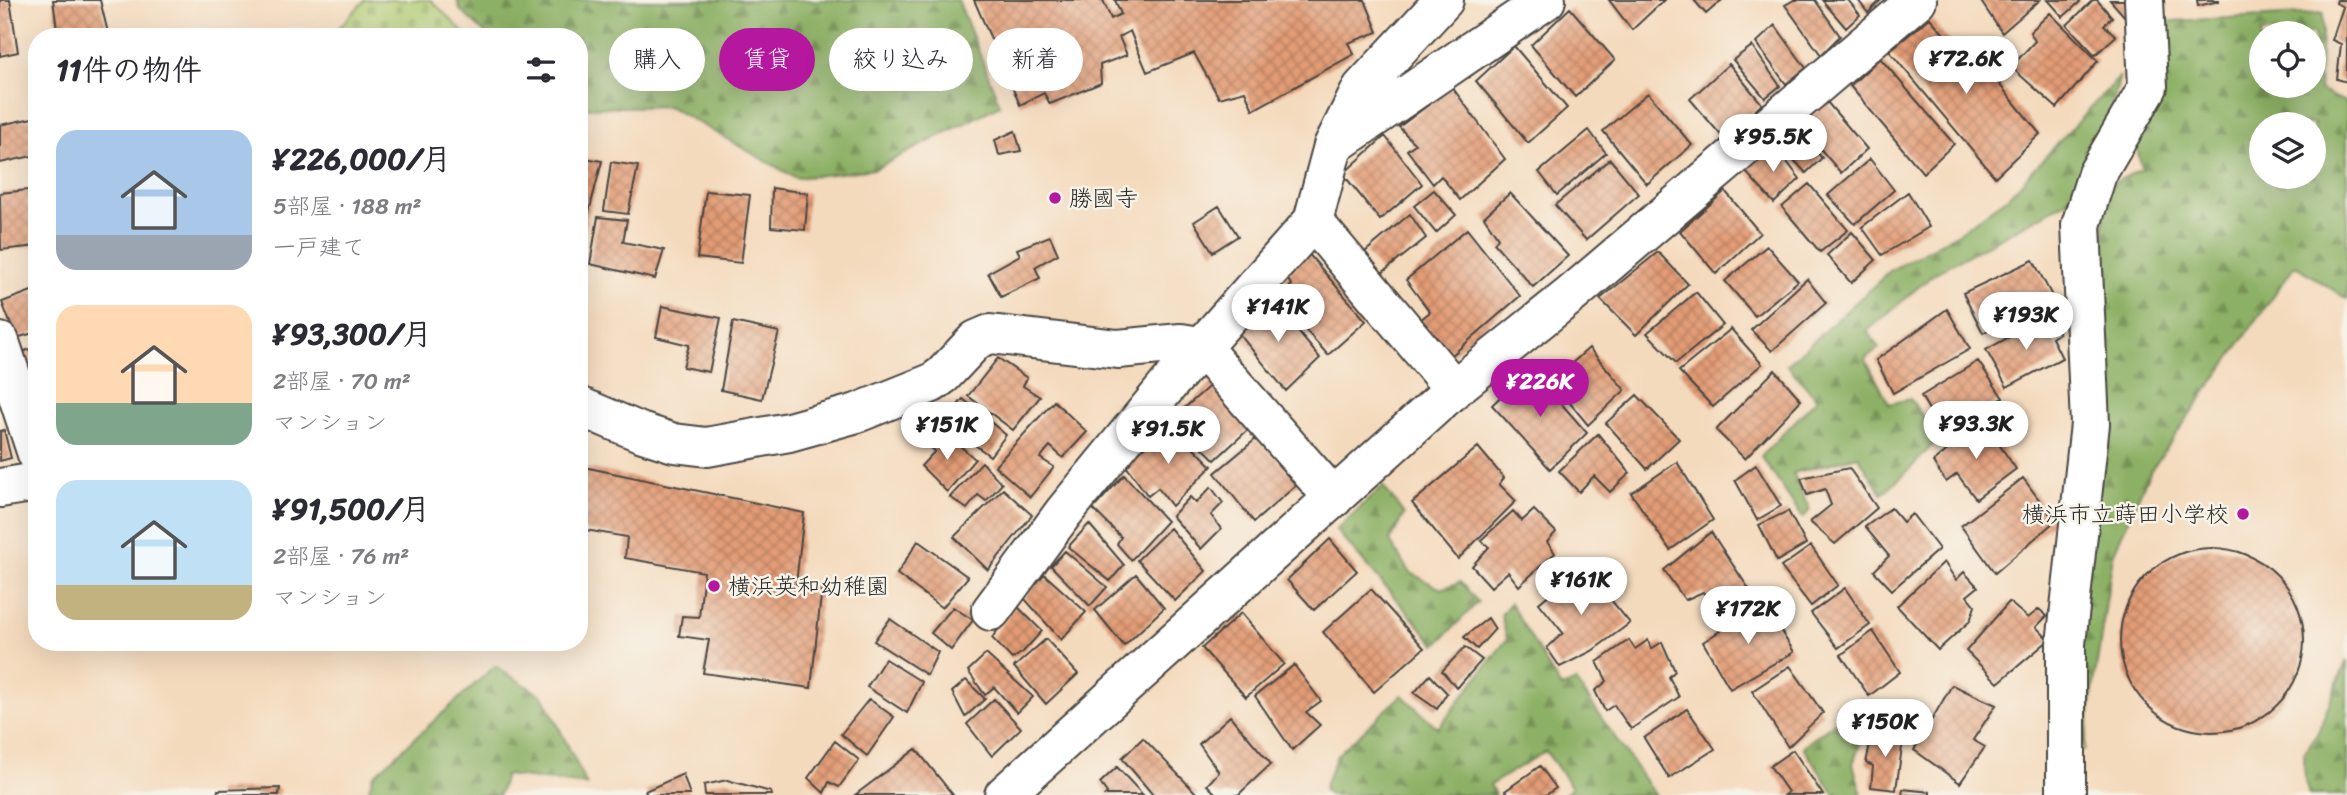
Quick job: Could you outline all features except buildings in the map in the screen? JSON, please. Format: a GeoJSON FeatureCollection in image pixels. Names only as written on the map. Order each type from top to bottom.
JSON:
{"type":"FeatureCollection","features":[{"type":"Feature","properties":{"kind":"street"},"geometry":{"type":"LineString","coordinates":[[990,611],[1064,512],[1200,346],[1313,221],[1333,146],[1362,88],[1444,0]]}},
{"type":"Feature","properties":{"kind":"street"},"geometry":{"type":"LineString","coordinates":[[1333,146],[1546,0]]}},
{"type":"Feature","properties":{"kind":"street"},"geometry":{"type":"LineString","coordinates":[[1006,795],[1454,389],[1593,276],[1917,0]]}},
{"type":"Feature","properties":{"kind":"street"},"geometry":{"type":"LineString","coordinates":[[2066,795],[2066,644],[2090,424],[2081,225],[2097,174],[2148,87],[2144,0]]}},
{"type":"Feature","properties":{"kind":"street"},"geometry":{"type":"LineString","coordinates":[[1313,221],[1454,389]]}},
{"type":"Feature","properties":{"kind":"street"},"geometry":{"type":"LineString","coordinates":[[588,410],[674,443],[706,447],[789,432],[857,413],[932,383],[976,340],[990,334],[1118,349],[1181,343],[1200,346],[1334,498]]}},
{"type":"Feature","properties":{"kind":"street"},"geometry":{"type":"LineString","coordinates":[[0,342],[28,427]]}},
{"type":"Feature","properties":{"kind":"street"},"geometry":{"type":"LineString","coordinates":[[0,488],[28,483]]}},
{"type":"Feature","properties":{"kind":"green space"},"geometry":{"type":"Polygon","coordinates":[[[365,0],[431,0],[459,28],[339,28],[365,0]]]}},
{"type":"Feature","properties":{"kind":"green space"},"geometry":{"type":"Polygon","coordinates":[[[457,0],[958,0],[969,28],[829,28],[829,91],[973,91],[973,38],[987,72],[987,91],[994,91],[1000,105],[875,169],[796,178],[668,106],[588,108],[588,28],[479,28],[460,10],[457,0]]]}},
{"type":"Feature","properties":{"kind":"green space"},"geometry":{"type":"Polygon","coordinates":[[[2323,13],[2323,21],[2249,21],[2249,98],[2326,98],[2326,93],[2347,103],[2347,299],[2295,265],[2149,473],[2113,555],[2084,751],[2077,672],[2094,333],[2107,186],[2142,169],[2135,140],[2156,22],[2323,13]]]}},
{"type":"Feature","properties":{"kind":"green space"},"geometry":{"type":"Polygon","coordinates":[[[2120,76],[2111,111],[2068,201],[1935,273],[1867,331],[1879,348],[1865,358],[1889,404],[1910,399],[1939,438],[1882,494],[1858,456],[1793,473],[1810,510],[1803,518],[1761,456],[1817,399],[1787,365],[1891,270],[1957,234],[2008,197],[2120,76]]]}},
{"type":"Feature","properties":{"kind":"green space"},"geometry":{"type":"Polygon","coordinates":[[[1383,486],[1404,514],[1390,541],[1409,572],[1441,589],[1460,582],[1478,602],[1436,645],[1336,530],[1383,486]]]}},
{"type":"Feature","properties":{"kind":"green space"},"geometry":{"type":"Polygon","coordinates":[[[1510,603],[1561,688],[1576,681],[1655,795],[1564,795],[1572,788],[1546,751],[1490,785],[1495,795],[1329,795],[1324,788],[1337,755],[1402,695],[1438,728],[1507,639],[1501,615],[1510,603]]]}},
{"type":"Feature","properties":{"kind":"green space"},"geometry":{"type":"Polygon","coordinates":[[[2347,660],[2347,795],[2309,795],[2305,781],[2304,753],[2317,734],[2347,660]]]}},
{"type":"Feature","properties":{"kind":"green space"},"geometry":{"type":"Polygon","coordinates":[[[495,666],[544,697],[587,785],[505,775],[499,795],[367,795],[373,776],[495,666]]]}},
{"type":"Feature","properties":{"kind":"green space"},"geometry":{"type":"Polygon","coordinates":[[[1847,712],[1864,732],[1853,764],[1862,795],[1835,795],[1803,747],[1847,712]]]}},
{"type":"Feature","properties":{"kind":"place","name":"勝國寺"},"geometry":{"type":"Point","coordinates":[1055,198]}},
{"type":"Feature","properties":{"kind":"place","name":"横浜市立蒔田小学校"},"geometry":{"type":"Point","coordinates":[2243,514]}},
{"type":"Feature","properties":{"kind":"place","name":"横浜英和幼稚園"},"geometry":{"type":"Point","coordinates":[714,586]}}]}
